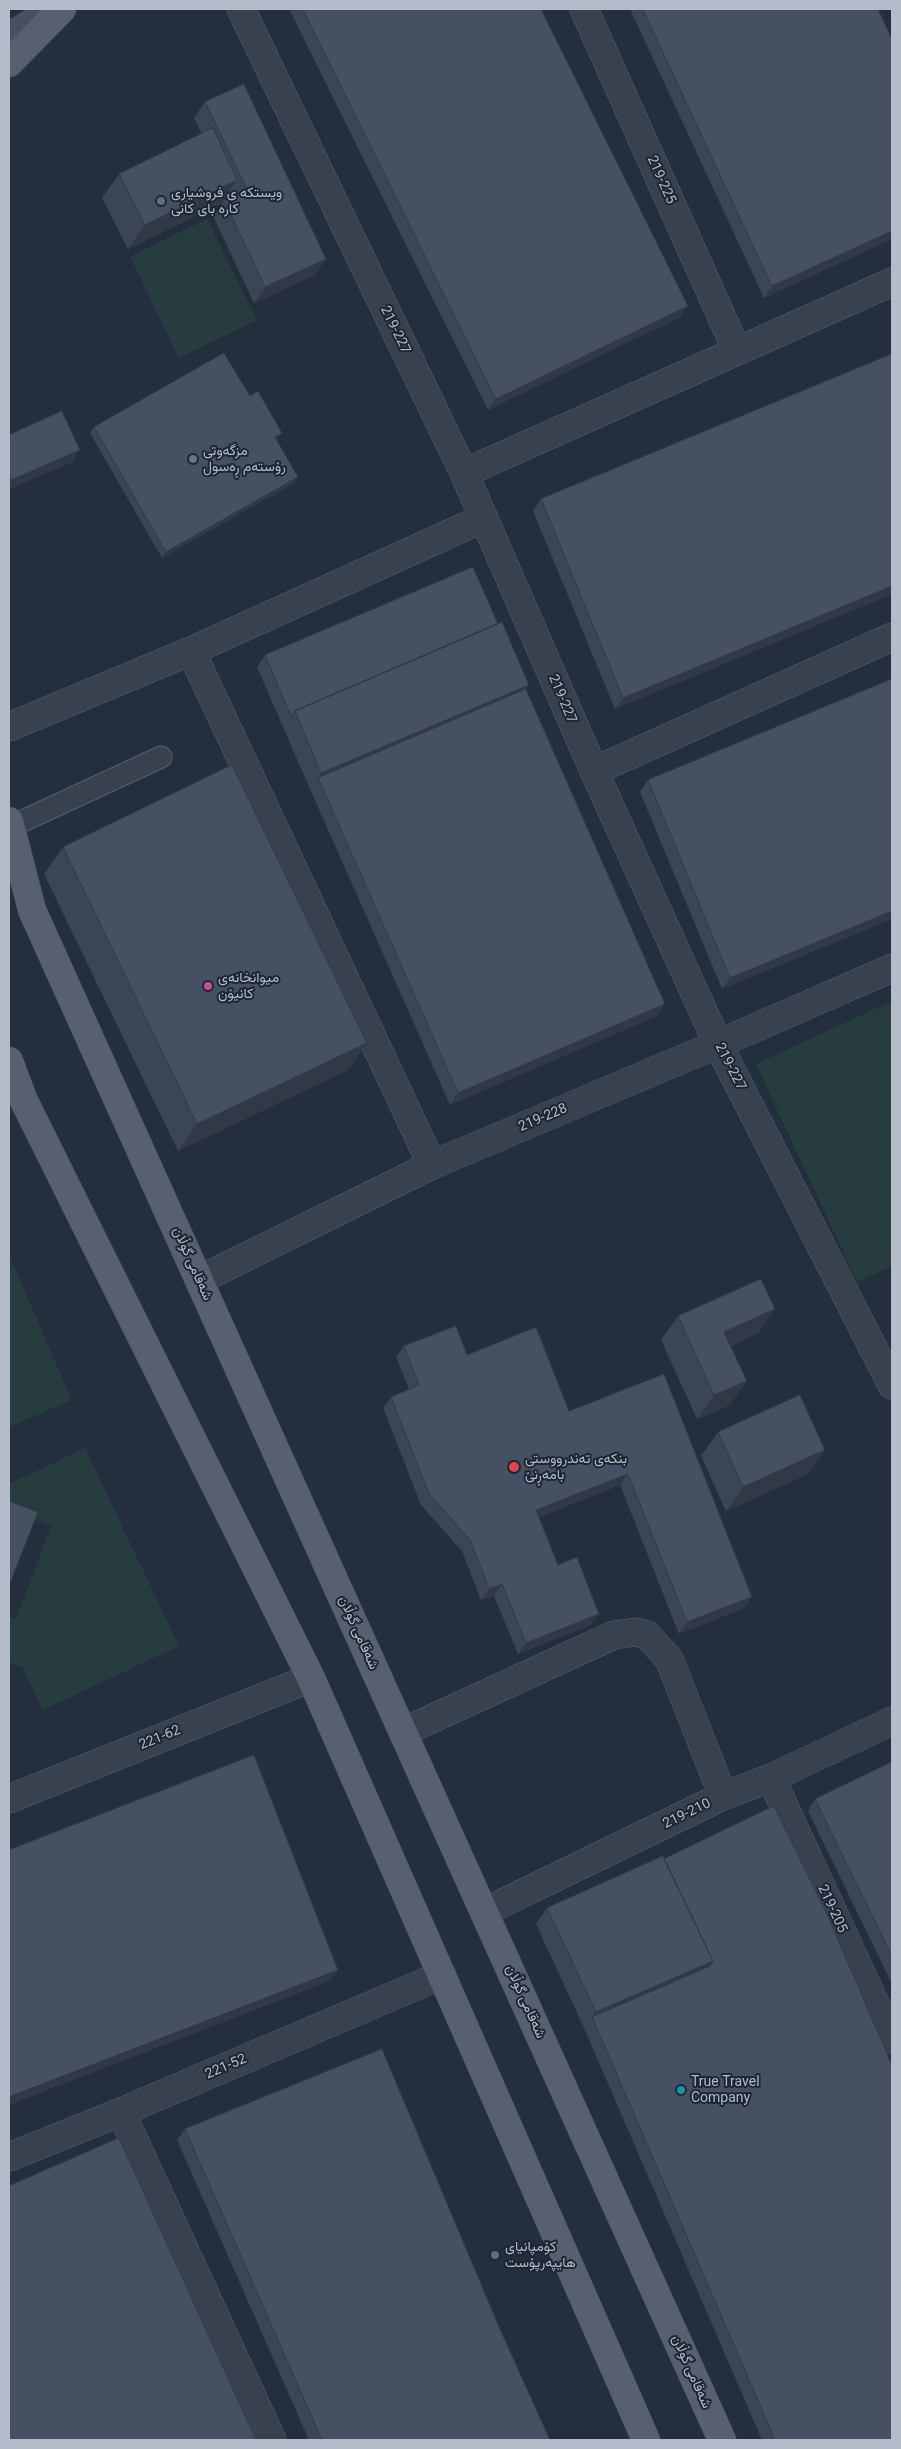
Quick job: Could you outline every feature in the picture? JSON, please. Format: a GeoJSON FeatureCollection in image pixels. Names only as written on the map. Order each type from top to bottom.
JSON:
{"type":"FeatureCollection","features":[{"type":"Feature","properties":{"kind":"main road"},"geometry":{"type":"LineString","coordinates":[[9,63],[62,9]]}},
{"type":"Feature","properties":{"kind":"main road","name":"شەقامی گوڵان"},"geometry":{"type":"LineString","coordinates":[[10,824],[32,910],[722,2440]]}},
{"type":"Feature","properties":{"kind":"main road"},"geometry":{"type":"LineString","coordinates":[[9,1061],[16,1104],[311,1678],[646,2440]]}},
{"type":"Feature","properties":{"kind":"street"},"geometry":{"type":"LineString","coordinates":[[9,37],[54,9]]}},
{"type":"Feature","properties":{"kind":"street","name":"219-227"},"geometry":{"type":"LineString","coordinates":[[241,9],[464,473],[594,771],[718,1044],[892,1385]]}},
{"type":"Feature","properties":{"kind":"street","name":"219-225"},"geometry":{"type":"LineString","coordinates":[[584,9],[737,352]]}},
{"type":"Feature","properties":{"kind":"street"},"geometry":{"type":"LineString","coordinates":[[464,473],[892,282]]}},
{"type":"Feature","properties":{"kind":"street"},"geometry":{"type":"LineString","coordinates":[[9,727],[191,651],[484,518]]}},
{"type":"Feature","properties":{"kind":"street"},"geometry":{"type":"LineString","coordinates":[[594,771],[892,637]]}},
{"type":"Feature","properties":{"kind":"street"},"geometry":{"type":"LineString","coordinates":[[191,651],[432,1165]]}},
{"type":"Feature","properties":{"kind":"street","name":"219-228"},"geometry":{"type":"LineString","coordinates":[[199,1280],[432,1165],[892,968]]}},
{"type":"Feature","properties":{"kind":"street"},"geometry":{"type":"LineString","coordinates":[[403,1732],[614,1635],[636,1632],[647,1635],[669,1659],[723,1796]]}},
{"type":"Feature","properties":{"kind":"street","name":"221-62"},"geometry":{"type":"LineString","coordinates":[[9,1799],[311,1678]]}},
{"type":"Feature","properties":{"kind":"street","name":"219-210"},"geometry":{"type":"LineString","coordinates":[[484,1912],[723,1796],[771,1778],[892,1721]]}},
{"type":"Feature","properties":{"kind":"street","name":"219-205"},"geometry":{"type":"LineString","coordinates":[[771,1778],[892,2040]]}},
{"type":"Feature","properties":{"kind":"street","name":"221-52"},"geometry":{"type":"LineString","coordinates":[[9,2156],[121,2112],[442,1975]]}},
{"type":"Feature","properties":{"kind":"street"},"geometry":{"type":"LineString","coordinates":[[121,2112],[272,2440]]}},
{"type":"Feature","properties":{"kind":"lane"},"geometry":{"type":"LineString","coordinates":[[10,824],[161,757]]}},
{"type":"Feature","properties":{"kind":"green space"},"geometry":{"type":"Polygon","coordinates":[[[207,219],[257,320],[179,358],[130,257],[207,219]]]}},
{"type":"Feature","properties":{"kind":"green space"},"geometry":{"type":"Polygon","coordinates":[[[892,1001],[892,1266],[857,1282],[756,1064],[892,1001]]]}},
{"type":"Feature","properties":{"kind":"green space"},"geometry":{"type":"Polygon","coordinates":[[[9,1255],[72,1400],[9,1427],[9,1255]]]}},
{"type":"Feature","properties":{"kind":"green space"},"geometry":{"type":"Polygon","coordinates":[[[85,1448],[179,1646],[43,1710],[23,1668],[9,1662],[9,1618],[16,1619],[51,1526],[9,1510],[9,1484],[85,1448]]]}},
{"type":"Feature","properties":{"kind":"building"},"geometry":{"type":"Polygon","coordinates":[[[303,9],[541,9],[688,306],[496,399],[303,9]]]}},
{"type":"Feature","properties":{"kind":"building"},"geometry":{"type":"Polygon","coordinates":[[[643,9],[878,9],[892,39],[892,231],[772,286],[643,9]]]}},
{"type":"Feature","properties":{"kind":"building"},"geometry":{"type":"Polygon","coordinates":[[[244,84],[326,259],[265,287],[224,200],[247,189],[205,102],[244,84]]]}},
{"type":"Feature","properties":{"kind":"building"},"geometry":{"type":"Polygon","coordinates":[[[213,128],[237,180],[145,225],[119,174],[213,128]]]}},
{"type":"Feature","properties":{"kind":"building"},"geometry":{"type":"Polygon","coordinates":[[[224,353],[250,396],[258,391],[282,433],[275,437],[298,477],[166,552],[94,427],[224,353]]]}},
{"type":"Feature","properties":{"kind":"building"},"geometry":{"type":"Polygon","coordinates":[[[892,354],[892,586],[623,698],[541,499],[892,354]]]}},
{"type":"Feature","properties":{"kind":"building"},"geometry":{"type":"Polygon","coordinates":[[[62,411],[80,450],[11,480],[9,470],[9,435],[62,411]]]}},
{"type":"Feature","properties":{"kind":"building"},"geometry":{"type":"Polygon","coordinates":[[[473,567],[498,624],[295,711],[291,716],[265,655],[473,567]]]}},
{"type":"Feature","properties":{"kind":"building"},"geometry":{"type":"Polygon","coordinates":[[[502,622],[529,685],[321,773],[295,711],[502,622]]]}},
{"type":"Feature","properties":{"kind":"building"},"geometry":{"type":"Polygon","coordinates":[[[892,679],[892,911],[730,978],[648,780],[892,679]]]}},
{"type":"Feature","properties":{"kind":"building"},"geometry":{"type":"Polygon","coordinates":[[[526,689],[665,1004],[458,1093],[318,778],[526,689]]]}},
{"type":"Feature","properties":{"kind":"building"},"geometry":{"type":"Polygon","coordinates":[[[232,765],[367,1043],[197,1124],[63,847],[232,765]]]}},
{"type":"Feature","properties":{"kind":"building"},"geometry":{"type":"Polygon","coordinates":[[[761,1279],[775,1309],[724,1332],[747,1381],[714,1395],[678,1316],[761,1279]]]}},
{"type":"Feature","properties":{"kind":"building"},"geometry":{"type":"Polygon","coordinates":[[[456,1326],[467,1355],[536,1327],[569,1411],[664,1374],[752,1597],[687,1622],[628,1474],[536,1510],[558,1565],[577,1557],[599,1614],[526,1643],[502,1584],[489,1589],[470,1540],[429,1494],[391,1397],[419,1385],[404,1346],[456,1326]]]}},
{"type":"Feature","properties":{"kind":"building"},"geometry":{"type":"Polygon","coordinates":[[[800,1395],[825,1450],[743,1487],[718,1432],[800,1395]]]}},
{"type":"Feature","properties":{"kind":"building"},"geometry":{"type":"Polygon","coordinates":[[[9,1501],[38,1512],[9,1586],[9,1501]]]}},
{"type":"Feature","properties":{"kind":"building"},"geometry":{"type":"Polygon","coordinates":[[[254,1755],[338,1970],[9,2097],[9,1850],[254,1755]]]}},
{"type":"Feature","properties":{"kind":"building"},"geometry":{"type":"Polygon","coordinates":[[[892,1762],[892,1956],[815,1799],[892,1762]]]}},
{"type":"Feature","properties":{"kind":"building"},"geometry":{"type":"Polygon","coordinates":[[[774,1806],[827,1914],[892,2065],[892,2440],[775,2440],[592,2017],[710,1966],[713,1961],[664,1859],[774,1806]]]}},
{"type":"Feature","properties":{"kind":"building"},"geometry":{"type":"Polygon","coordinates":[[[663,1856],[713,1961],[596,2012],[547,1908],[663,1856]]]}},
{"type":"Feature","properties":{"kind":"building"},"geometry":{"type":"Polygon","coordinates":[[[382,2049],[500,2329],[550,2440],[322,2440],[185,2129],[382,2049]]]}},
{"type":"Feature","properties":{"kind":"building"},"geometry":{"type":"Polygon","coordinates":[[[119,2138],[256,2440],[9,2440],[9,2186],[119,2138]]]}},
{"type":"Feature","properties":{"kind":"place","name":"ويستكه ى فروشيارى كاره باى كانى"},"geometry":{"type":"Point","coordinates":[161,201]}},
{"type":"Feature","properties":{"kind":"place","name":"مزگەوتی رۆستەم ڕەسول"},"geometry":{"type":"Point","coordinates":[193,459]}},
{"type":"Feature","properties":{"kind":"place","name":"میوانخانەی کانیۆن"},"geometry":{"type":"Point","coordinates":[208,986]}},
{"type":"Feature","properties":{"kind":"place","name":"بنکەی تەندرووستی بامەڕنێ"},"geometry":{"type":"Point","coordinates":[514,1467]}},
{"type":"Feature","properties":{"kind":"place","name":"True Travel Company"},"geometry":{"type":"Point","coordinates":[681,2090]}},
{"type":"Feature","properties":{"kind":"place","name":"کۆمپانیای هایپەرپۆست"},"geometry":{"type":"Point","coordinates":[495,2255]}}]}
